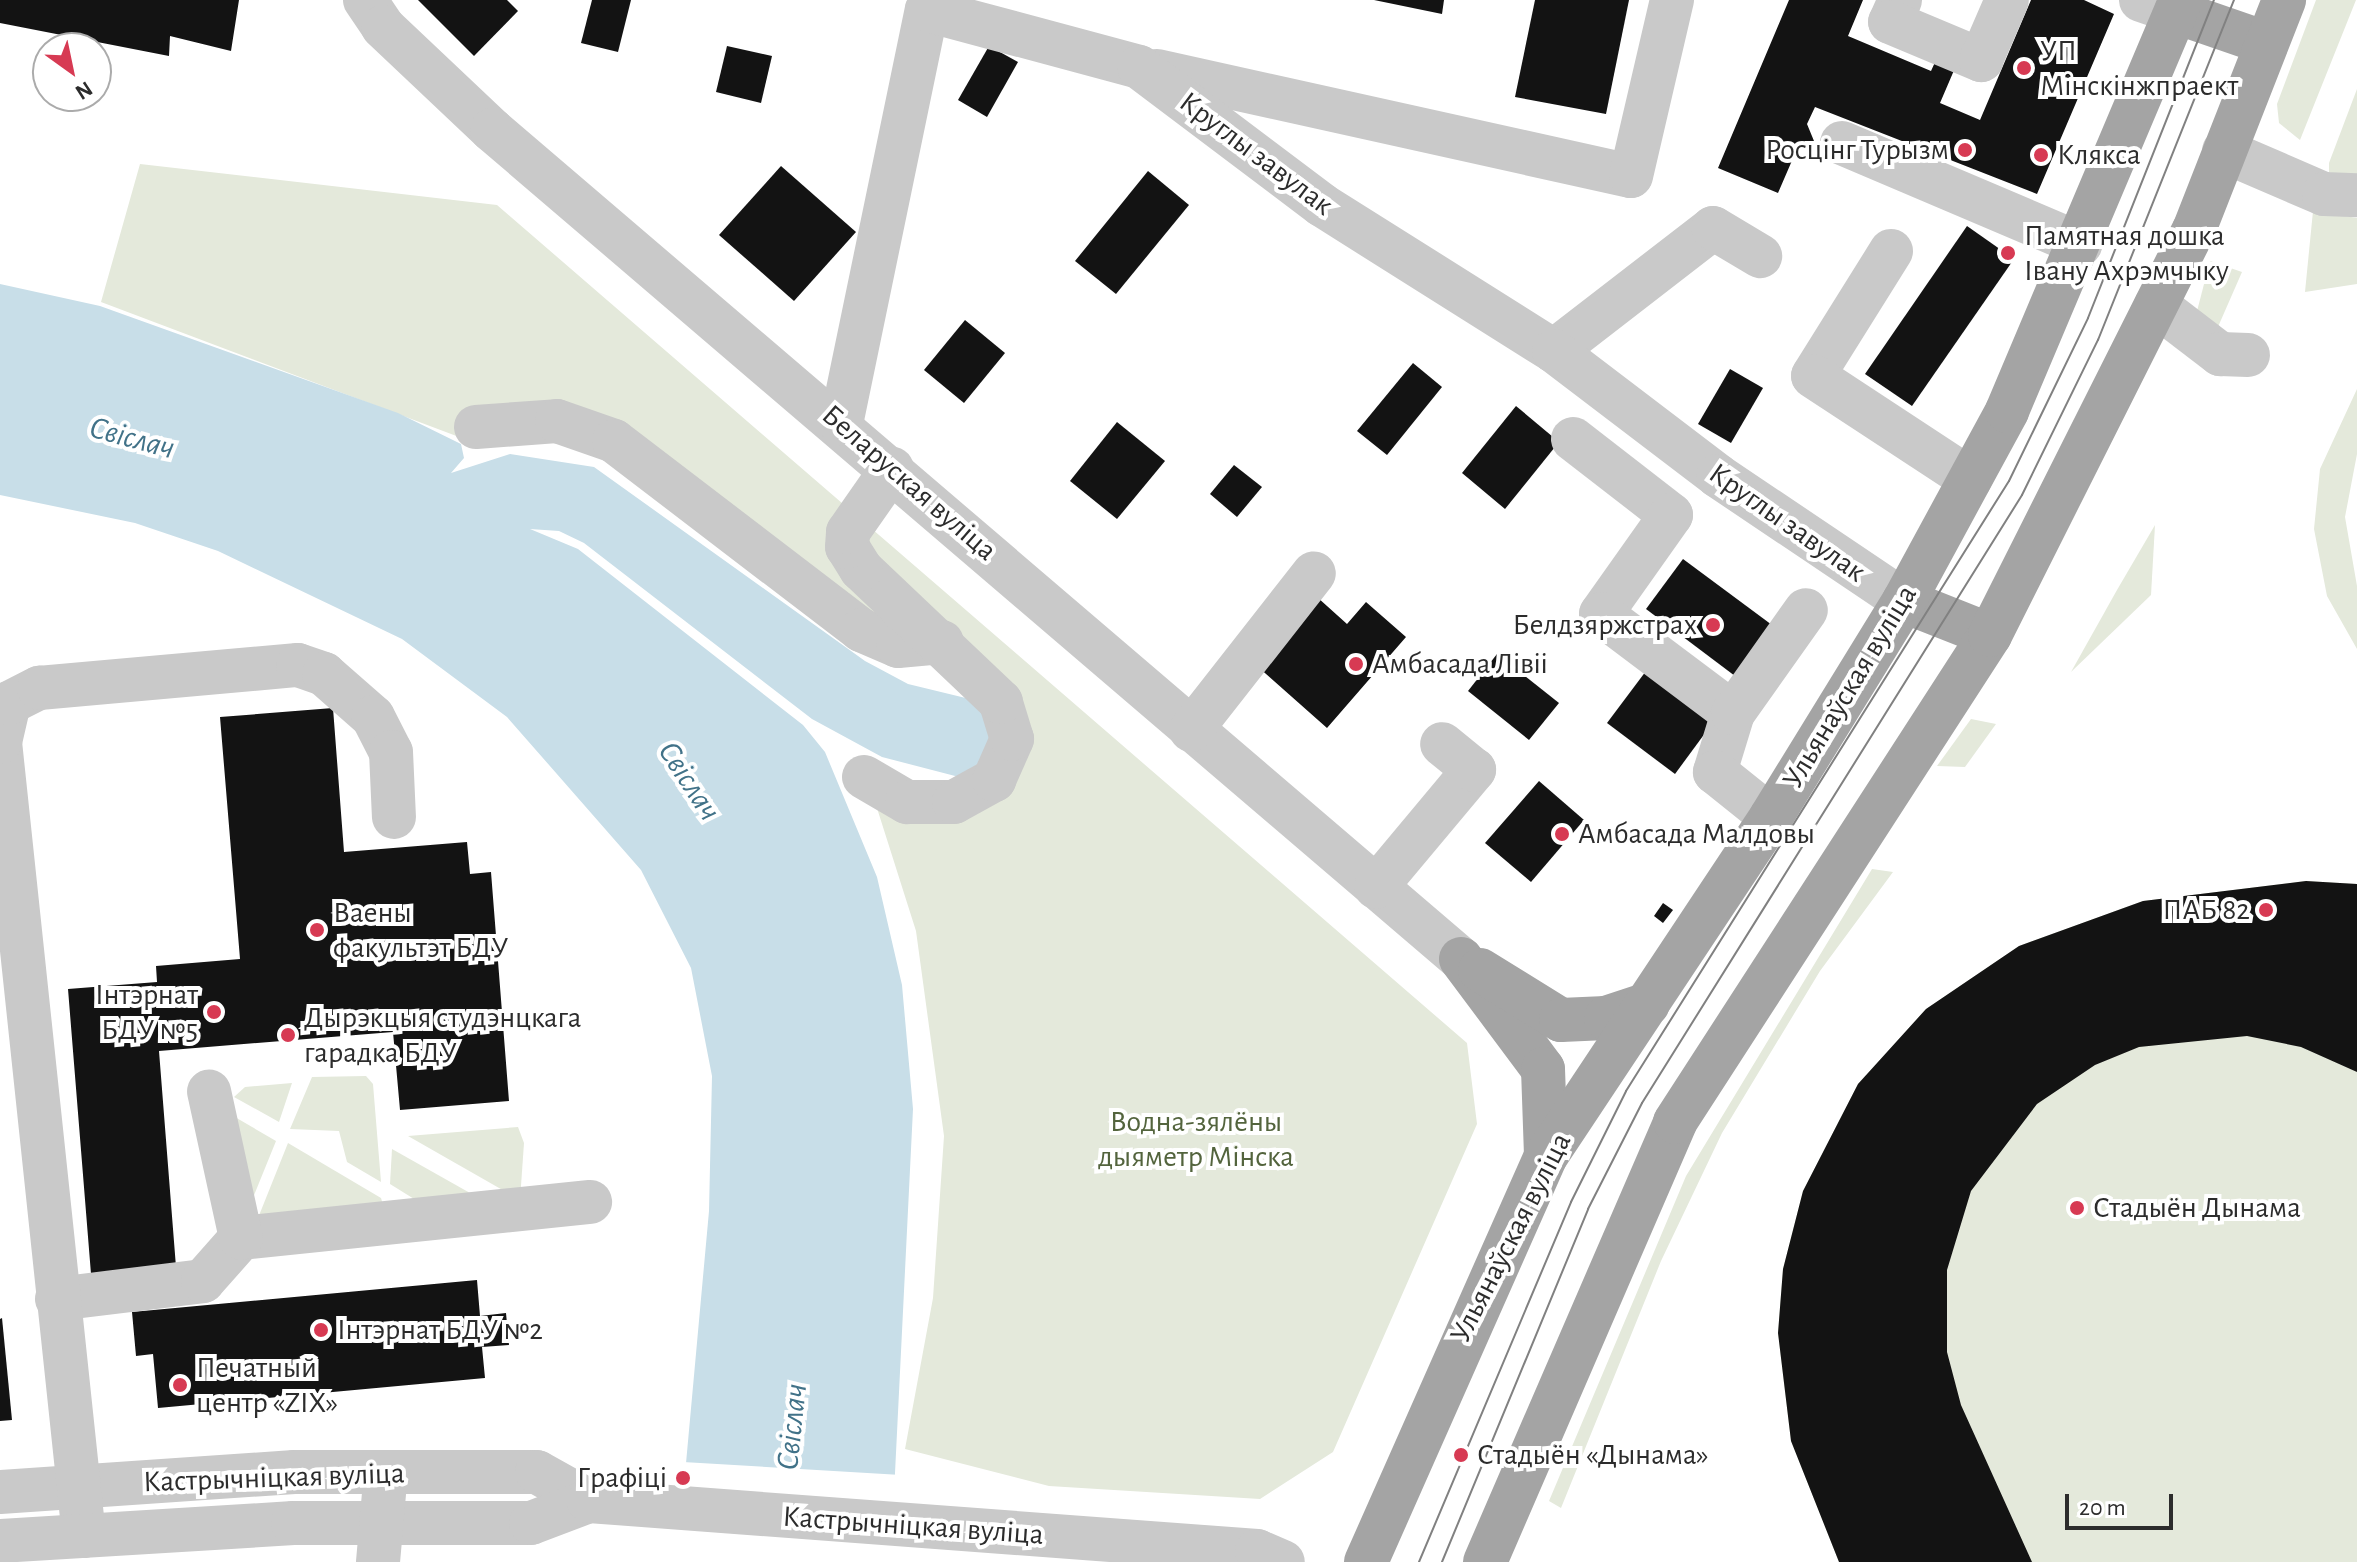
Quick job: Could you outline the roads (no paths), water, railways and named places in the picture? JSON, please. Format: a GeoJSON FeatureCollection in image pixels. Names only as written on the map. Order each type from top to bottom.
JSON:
{"type":"FeatureCollection","features":[{"type":"Feature","properties":{"kind":"main road"},"geometry":{"type":"LineString","coordinates":[[1485,1562],[1675,1122],[1990,635],[2156,305],[2224,151],[2284,0]]}},
{"type":"Feature","properties":{"kind":"main road"},"geometry":{"type":"LineString","coordinates":[[2159,3],[2266,43]]}},
{"type":"Feature","properties":{"kind":"main road","name":"Ульянаўская вуліца"},"geometry":{"type":"LineString","coordinates":[[1366,1562],[1546,1156],[1771,817],[1904,601],[1970,479],[2080,244],[2159,3]]}},
{"type":"Feature","properties":{"kind":"main road"},"geometry":{"type":"LineString","coordinates":[[1904,601],[1990,635]]}},
{"type":"Feature","properties":{"kind":"main road"},"geometry":{"type":"LineString","coordinates":[[1461,959],[1561,1020],[1606,1018],[1648,1004]]}},
{"type":"Feature","properties":{"kind":"main road"},"geometry":{"type":"LineString","coordinates":[[1461,959],[1543,1069],[1546,1156]]}},
{"type":"Feature","properties":{"kind":"street","name":"Беларуская вуліца"},"geometry":{"type":"LineString","coordinates":[[365,0],[383,27],[492,130],[841,424],[1191,730],[1461,959]]}},
{"type":"Feature","properties":{"kind":"street"},"geometry":{"type":"LineString","coordinates":[[1139,67],[1631,176],[1672,0]]}},
{"type":"Feature","properties":{"kind":"street"},"geometry":{"type":"LineString","coordinates":[[1900,0],[1890,22],[1981,60],[2007,0]]}},
{"type":"Feature","properties":{"kind":"street","name":"Круглы завулак"},"geometry":{"type":"LineString","coordinates":[[841,424],[927,5],[1139,67],[1322,205],[1554,351],[1718,476],[1904,601]]}},
{"type":"Feature","properties":{"kind":"street"},"geometry":{"type":"LineString","coordinates":[[1842,143],[2080,244]]}},
{"type":"Feature","properties":{"kind":"street"},"geometry":{"type":"LineString","coordinates":[[2224,151],[2324,194],[2357,195]]}},
{"type":"Feature","properties":{"kind":"street"},"geometry":{"type":"LineString","coordinates":[[1554,351],[1713,228],[1760,256]]}},
{"type":"Feature","properties":{"kind":"street"},"geometry":{"type":"LineString","coordinates":[[1891,251],[1813,376],[1970,479]]}},
{"type":"Feature","properties":{"kind":"street"},"geometry":{"type":"LineString","coordinates":[[2156,305],[2220,354],[2248,355]]}},
{"type":"Feature","properties":{"kind":"street"},"geometry":{"type":"LineString","coordinates":[[476,427],[557,421],[614,441],[861,630],[898,646],[942,642]]}},
{"type":"Feature","properties":{"kind":"street"},"geometry":{"type":"LineString","coordinates":[[1573,439],[1671,515],[1601,614],[1733,713]]}},
{"type":"Feature","properties":{"kind":"street"},"geometry":{"type":"LineString","coordinates":[[864,777],[928,806],[976,793],[1008,761],[1010,719],[1001,702],[942,642],[861,569],[847,547],[848,532],[892,469]]}},
{"type":"Feature","properties":{"kind":"street"},"geometry":{"type":"LineString","coordinates":[[1191,730],[1314,573]]}},
{"type":"Feature","properties":{"kind":"street"},"geometry":{"type":"LineString","coordinates":[[1771,817],[1715,772],[1733,713],[1806,610]]}},
{"type":"Feature","properties":{"kind":"street"},"geometry":{"type":"LineString","coordinates":[[84,1536],[57,1299],[18,1082],[0,742],[9,703],[39,688],[298,665],[324,674],[373,717],[391,752],[394,817]]}},
{"type":"Feature","properties":{"kind":"street"},"geometry":{"type":"LineString","coordinates":[[1376,887],[1474,770],[1442,744]]}},
{"type":"Feature","properties":{"kind":"street"},"geometry":{"type":"LineString","coordinates":[[209,1091],[241,1238]]}},
{"type":"Feature","properties":{"kind":"street"},"geometry":{"type":"LineString","coordinates":[[57,1299],[203,1281],[241,1238],[590,1202]]}},
{"type":"Feature","properties":{"kind":"street"},"geometry":{"type":"LineString","coordinates":[[380,1542],[386,1472]]}},
{"type":"Feature","properties":{"kind":"street","name":"Кастрычніцкая вуліца"},"geometry":{"type":"LineString","coordinates":[[0,1492],[386,1472],[537,1472],[589,1501],[1257,1551],[1283,1562]]}},
{"type":"Feature","properties":{"kind":"street","name":"Кастрычніцкая вуліца"},"geometry":{"type":"LineString","coordinates":[[0,1541],[84,1536],[380,1542],[531,1523],[589,1501]]}},
{"type":"Feature","properties":{"kind":"water","name":"Свіслач"},"geometry":{"type":"Polygon","coordinates":[[[0,284],[100,306],[398,413],[461,444],[464,458],[451,473],[510,454],[594,467],[865,661],[908,684],[978,701],[996,752],[959,777],[882,757],[812,719],[584,543],[559,531],[530,529],[578,549],[803,725],[825,752],[877,877],[902,985],[913,1109],[891,1554],[677,1562],[709,1211],[712,1076],[691,968],[641,870],[507,717],[402,639],[218,551],[135,523],[0,495],[0,284]]]}},
{"type":"Feature","properties":{"kind":"tram line"},"geometry":{"type":"LineString","coordinates":[[1419,1562],[1571,1202],[1626,1091],[2009,481],[2088,318],[2214,0]]}},
{"type":"Feature","properties":{"kind":"tram line"},"geometry":{"type":"LineString","coordinates":[[1442,1562],[1588,1209],[1642,1103],[2022,495],[2098,340],[2234,0]]}},
{"type":"Feature","properties":{"kind":"place","name":"УП Мінскінжпраект"},"geometry":{"type":"Point","coordinates":[2024,68]}},
{"type":"Feature","properties":{"kind":"place","name":"Росцінг Турызм"},"geometry":{"type":"Point","coordinates":[1965,150]}},
{"type":"Feature","properties":{"kind":"place","name":"Клякса"},"geometry":{"type":"Point","coordinates":[2041,155]}},
{"type":"Feature","properties":{"kind":"place","name":"Памятная дошка Івану Ахрэмчыку"},"geometry":{"type":"Point","coordinates":[2008,253]}},
{"type":"Feature","properties":{"kind":"place","name":"Белдзяржстрах"},"geometry":{"type":"Point","coordinates":[1713,625]}},
{"type":"Feature","properties":{"kind":"place","name":"Амбасада Лівіі"},"geometry":{"type":"Point","coordinates":[1356,664]}},
{"type":"Feature","properties":{"kind":"place","name":"Амбасада Малдовы"},"geometry":{"type":"Point","coordinates":[1562,834]}},
{"type":"Feature","properties":{"kind":"place","name":"ПАБ 82"},"geometry":{"type":"Point","coordinates":[2266,910]}},
{"type":"Feature","properties":{"kind":"place","name":"Ваены факультэт БДУ"},"geometry":{"type":"Point","coordinates":[317,930]}},
{"type":"Feature","properties":{"kind":"place","name":"Інтэрнат БДУ №5"},"geometry":{"type":"Point","coordinates":[214,1012]}},
{"type":"Feature","properties":{"kind":"place","name":"Дырэкцыя студэнцкага гарадка БДУ"},"geometry":{"type":"Point","coordinates":[288,1035]}},
{"type":"Feature","properties":{"kind":"place","name":"Стадыён Дынама"},"geometry":{"type":"Point","coordinates":[2077,1208]}},
{"type":"Feature","properties":{"kind":"place","name":"Інтэрнат БДУ №2"},"geometry":{"type":"Point","coordinates":[321,1330]}},
{"type":"Feature","properties":{"kind":"place","name":"Печатный центр «ZIX»"},"geometry":{"type":"Point","coordinates":[180,1385]}},
{"type":"Feature","properties":{"kind":"place","name":"Стадыён «Дынама»"},"geometry":{"type":"Point","coordinates":[1461,1455]}},
{"type":"Feature","properties":{"kind":"place","name":"Графіці"},"geometry":{"type":"Point","coordinates":[683,1478]}},
{"type":"Feature","properties":{"kind":"park label","name":"Водна-зялёны дыяметр Мінска"},"geometry":{"type":"Point","coordinates":[1196,1139]}}]}
